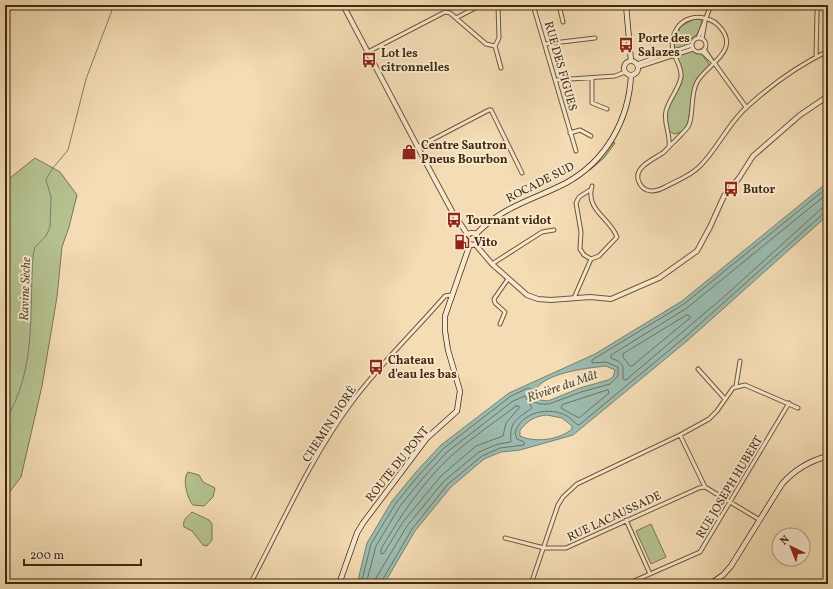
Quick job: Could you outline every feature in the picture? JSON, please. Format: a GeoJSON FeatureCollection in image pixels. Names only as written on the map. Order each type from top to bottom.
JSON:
{"type":"FeatureCollection","features":[{"type":"Feature","properties":{"kind":"main road"},"geometry":{"type":"LineString","coordinates":[[626,5],[631,61]]}},
{"type":"Feature","properties":{"kind":"main road"},"geometry":{"type":"LineString","coordinates":[[631,61],[638,65],[635,74],[631,75],[625,72],[625,64],[631,61]]}},
{"type":"Feature","properties":{"kind":"main road","name":"ROCADE SUD"},"geometry":{"type":"LineString","coordinates":[[476,234],[494,217],[565,183],[594,162],[611,140],[620,124],[627,102],[631,75]]}},
{"type":"Feature","properties":{"kind":"main road"},"geometry":{"type":"LineString","coordinates":[[473,233],[476,234],[478,239],[472,244],[467,240],[468,235],[473,233]]}},
{"type":"Feature","properties":{"kind":"main road","name":"ROUTE DU PONT"},"geometry":{"type":"LineString","coordinates":[[339,584],[357,533],[363,523],[428,438],[457,411],[460,391],[448,350],[445,331],[445,316],[451,295],[472,244]]}},
{"type":"Feature","properties":{"kind":"main road"},"geometry":{"type":"LineString","coordinates":[[710,584],[727,571],[789,475],[810,462],[828,456]]}},
{"type":"Feature","properties":{"kind":"street"},"geometry":{"type":"LineString","coordinates":[[343,5],[453,213],[468,235]]}},
{"type":"Feature","properties":{"kind":"street"},"geometry":{"type":"LineString","coordinates":[[456,18],[481,5]]}},
{"type":"Feature","properties":{"kind":"street"},"geometry":{"type":"LineString","coordinates":[[498,5],[499,38],[496,46],[501,68]]}},
{"type":"Feature","properties":{"kind":"street","name":"RUE DES FIGUES"},"geometry":{"type":"LineString","coordinates":[[533,5],[576,151]]}},
{"type":"Feature","properties":{"kind":"street"},"geometry":{"type":"LineString","coordinates":[[559,5],[562,22]]}},
{"type":"Feature","properties":{"kind":"street"},"geometry":{"type":"LineString","coordinates":[[703,50],[705,42],[702,39],[711,5]]}},
{"type":"Feature","properties":{"kind":"street"},"geometry":{"type":"LineString","coordinates":[[816,57],[817,12],[820,5]]}},
{"type":"Feature","properties":{"kind":"street"},"geometry":{"type":"LineString","coordinates":[[368,52],[445,12],[450,13],[486,44],[496,46]]}},
{"type":"Feature","properties":{"kind":"street"},"geometry":{"type":"LineString","coordinates":[[669,147],[666,112],[681,78],[680,66],[674,53],[674,35],[680,25],[691,18],[699,16],[706,21],[715,22],[721,28],[725,36],[726,45],[723,53],[715,64],[698,81],[688,125],[669,147],[646,164],[638,173],[638,181],[644,189],[649,191],[658,190],[688,175],[699,167],[746,107],[816,57],[828,51]]}},
{"type":"Feature","properties":{"kind":"street"},"geometry":{"type":"LineString","coordinates":[[693,47],[694,40],[698,38],[706,21]]}},
{"type":"Feature","properties":{"kind":"street"},"geometry":{"type":"LineString","coordinates":[[545,44],[595,38]]}},
{"type":"Feature","properties":{"kind":"street"},"geometry":{"type":"LineString","coordinates":[[698,38],[702,39]]}},
{"type":"Feature","properties":{"kind":"street"},"geometry":{"type":"LineString","coordinates":[[638,65],[693,47]]}},
{"type":"Feature","properties":{"kind":"street"},"geometry":{"type":"LineString","coordinates":[[693,47],[697,51],[703,50]]}},
{"type":"Feature","properties":{"kind":"street"},"geometry":{"type":"LineString","coordinates":[[703,50],[746,107]]}},
{"type":"Feature","properties":{"kind":"street"},"geometry":{"type":"LineString","coordinates":[[556,80],[615,76],[625,72]]}},
{"type":"Feature","properties":{"kind":"street"},"geometry":{"type":"LineString","coordinates":[[592,78],[592,103],[607,109]]}},
{"type":"Feature","properties":{"kind":"street"},"geometry":{"type":"LineString","coordinates":[[472,244],[523,292],[538,299],[611,299],[659,278],[694,253],[699,248],[724,196],[739,178],[753,156],[800,115],[828,96]]}},
{"type":"Feature","properties":{"kind":"street"},"geometry":{"type":"LineString","coordinates":[[418,146],[488,110],[491,110],[522,173]]}},
{"type":"Feature","properties":{"kind":"street"},"geometry":{"type":"LineString","coordinates":[[570,133],[580,130],[590,136]]}},
{"type":"Feature","properties":{"kind":"street"},"geometry":{"type":"LineString","coordinates":[[669,134],[679,136]]}},
{"type":"Feature","properties":{"kind":"street"},"geometry":{"type":"LineString","coordinates":[[574,298],[591,259],[599,256],[617,237],[594,208],[591,198],[591,188],[579,197],[576,203],[581,232],[580,249],[584,255],[591,259]]}},
{"type":"Feature","properties":{"kind":"street"},"geometry":{"type":"LineString","coordinates":[[492,264],[542,232],[554,230]]}},
{"type":"Feature","properties":{"kind":"street"},"geometry":{"type":"LineString","coordinates":[[500,324],[505,312],[494,301],[508,279]]}},
{"type":"Feature","properties":{"kind":"street","name":"CHEMIN DIORÉ"},"geometry":{"type":"LineString","coordinates":[[250,584],[308,472],[348,407],[371,377],[445,296],[451,295]]}},
{"type":"Feature","properties":{"kind":"street"},"geometry":{"type":"LineString","coordinates":[[736,386],[740,361]]}},
{"type":"Feature","properties":{"kind":"street"},"geometry":{"type":"LineString","coordinates":[[698,369],[725,399]]}},
{"type":"Feature","properties":{"kind":"street"},"geometry":{"type":"LineString","coordinates":[[531,584],[558,505],[569,490],[587,478],[680,435],[709,419],[717,411],[730,391],[736,386],[745,385],[798,408]]}},
{"type":"Feature","properties":{"kind":"street","name":"RUE JOSEPH HUBERT"},"geometry":{"type":"LineString","coordinates":[[627,584],[700,552],[789,403]]}},
{"type":"Feature","properties":{"kind":"street"},"geometry":{"type":"LineString","coordinates":[[680,435],[705,487],[760,520]]}},
{"type":"Feature","properties":{"kind":"street","name":"RUE LACAUSSADE"},"geometry":{"type":"LineString","coordinates":[[505,538],[544,548],[566,548],[698,488],[705,487]]}},
{"type":"Feature","properties":{"kind":"street"},"geometry":{"type":"LineString","coordinates":[[626,520],[650,574]]}},
{"type":"Feature","properties":{"kind":"green space"},"geometry":{"type":"Polygon","coordinates":[[[694,19],[700,19],[702,21],[699,33],[692,38],[688,45],[676,48],[674,46],[680,27],[694,19]]]}},
{"type":"Feature","properties":{"kind":"green space"},"geometry":{"type":"Polygon","coordinates":[[[691,50],[701,53],[709,64],[709,67],[695,83],[687,127],[682,132],[674,134],[668,129],[665,123],[669,107],[682,78],[682,69],[677,55],[691,50]]]}},
{"type":"Feature","properties":{"kind":"green space"},"geometry":{"type":"Polygon","coordinates":[[[614,142],[615,143],[604,158],[590,170],[614,142]]]}},
{"type":"Feature","properties":{"kind":"green space"},"geometry":{"type":"Polygon","coordinates":[[[35,158],[60,172],[77,195],[62,247],[57,297],[42,386],[21,477],[5,498],[5,240],[7,233],[5,221],[5,182],[35,158]]]}},
{"type":"Feature","properties":{"kind":"green space"},"geometry":{"type":"Polygon","coordinates":[[[188,472],[199,475],[203,482],[215,488],[213,497],[204,506],[193,505],[189,498],[185,483],[188,472]]]}},
{"type":"Feature","properties":{"kind":"green space"},"geometry":{"type":"Polygon","coordinates":[[[192,512],[209,520],[212,524],[212,540],[207,546],[203,545],[192,531],[184,527],[184,520],[192,512]]]}},
{"type":"Feature","properties":{"kind":"green space"},"geometry":{"type":"Polygon","coordinates":[[[651,524],[666,557],[651,564],[636,531],[651,524]]]}},
{"type":"Feature","properties":{"kind":"water"},"geometry":{"type":"Polygon","coordinates":[[[828,182],[828,215],[687,341],[573,435],[520,450],[501,452],[484,459],[451,487],[415,531],[384,584],[357,584],[367,543],[392,501],[441,445],[509,393],[595,354],[682,301],[828,182]],[[606,366],[576,370],[553,377],[544,381],[537,388],[534,395],[540,400],[548,401],[580,388],[608,380],[613,377],[615,370],[606,366]],[[547,415],[538,416],[529,422],[520,430],[520,436],[540,440],[560,436],[572,429],[572,426],[562,418],[547,415]]]}},
{"type":"Feature","properties":{"kind":"waterway","name":"Ravine Sèche"},"geometry":{"type":"LineString","coordinates":[[5,421],[15,402],[27,361],[30,341],[33,256],[35,247],[46,236],[50,227],[51,197],[46,180],[52,169],[68,150],[86,79],[114,5]]}},
{"type":"Feature","properties":{"kind":"place","name":"Porte des Salazes"},"geometry":{"type":"Point","coordinates":[626,45]}},
{"type":"Feature","properties":{"kind":"place","name":"Lot les citronnelles"},"geometry":{"type":"Point","coordinates":[369,60]}},
{"type":"Feature","properties":{"kind":"place","name":"Centre Sautron Pneus Bourbon"},"geometry":{"type":"Point","coordinates":[409,152]}},
{"type":"Feature","properties":{"kind":"place","name":"Butor"},"geometry":{"type":"Point","coordinates":[731,189]}},
{"type":"Feature","properties":{"kind":"place","name":"Tournant vidot"},"geometry":{"type":"Point","coordinates":[454,220]}},
{"type":"Feature","properties":{"kind":"place","name":"Vito"},"geometry":{"type":"Point","coordinates":[462,242]}},
{"type":"Feature","properties":{"kind":"place","name":"Chateau d'eau les bas"},"geometry":{"type":"Point","coordinates":[376,367]}},
{"type":"Feature","properties":{"kind":"water label","name":"Rivière du Mât"},"geometry":{"type":"Point","coordinates":[562,385]}}]}
